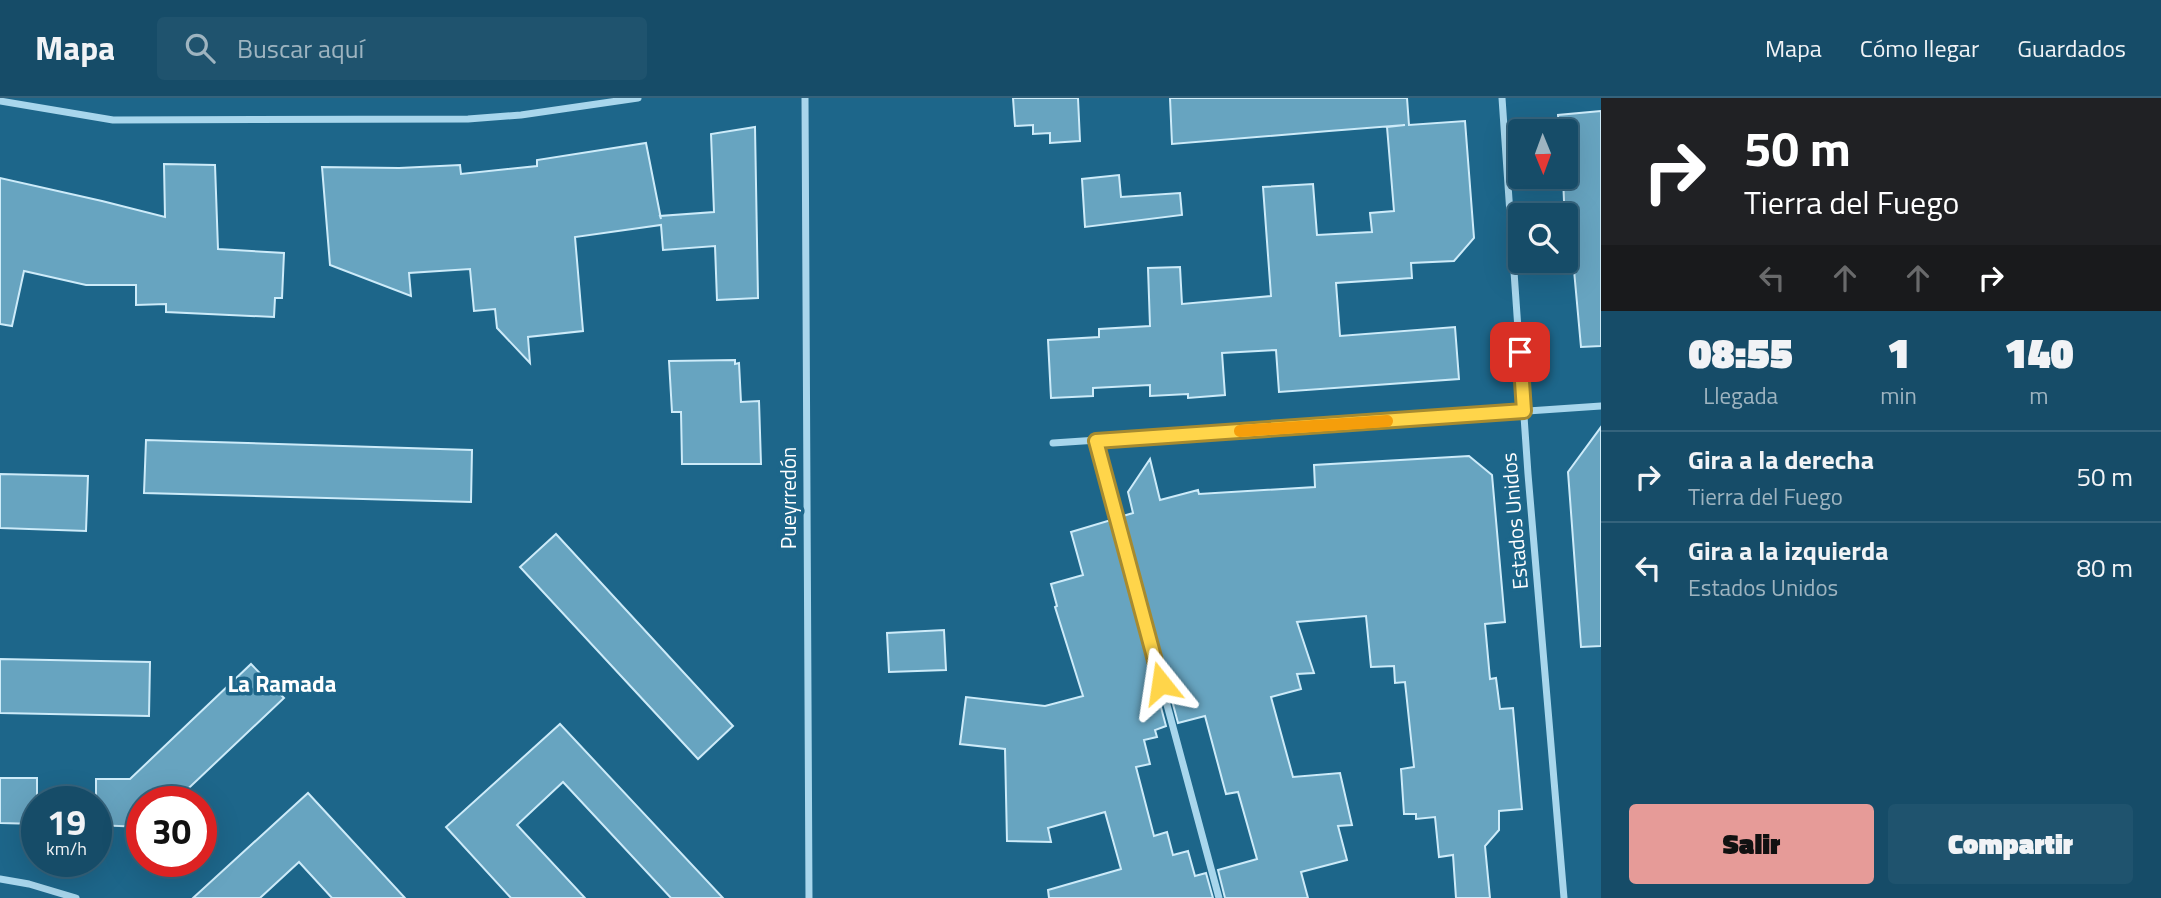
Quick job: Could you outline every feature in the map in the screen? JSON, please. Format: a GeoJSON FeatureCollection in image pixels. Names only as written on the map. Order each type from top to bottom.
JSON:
{"type":"FeatureCollection","features":[{"type":"Feature","properties":{"kind":"street"},"geometry":{"type":"LineString","coordinates":[[0,101],[113,120],[468,119],[521,115],[638,98]]}},
{"type":"Feature","properties":{"kind":"street","name":"Pueyrredón"},"geometry":{"type":"LineString","coordinates":[[805,98],[809,898]]}},
{"type":"Feature","properties":{"kind":"street","name":"Estados Unidos"},"geometry":{"type":"LineString","coordinates":[[1502,98],[1528,474],[1564,898]]}},
{"type":"Feature","properties":{"kind":"street"},"geometry":{"type":"LineString","coordinates":[[1053,443],[1601,406]]}},
{"type":"Feature","properties":{"kind":"street"},"geometry":{"type":"LineString","coordinates":[[1096,441],[1219,898]]}},
{"type":"Feature","properties":{"kind":"street"},"geometry":{"type":"LineString","coordinates":[[0,879],[29,884],[76,898]]}},
{"type":"Feature","properties":{"kind":"building"},"geometry":{"type":"Polygon","coordinates":[[[1013,98],[1078,98],[1080,141],[1050,143],[1050,133],[1033,134],[1033,125],[1015,126],[1013,98]]]}},
{"type":"Feature","properties":{"kind":"building"},"geometry":{"type":"Polygon","coordinates":[[[1170,98],[1407,98],[1409,125],[1465,121],[1474,238],[1454,261],[1411,263],[1412,278],[1336,283],[1340,336],[1455,327],[1459,379],[1279,392],[1276,350],[1222,353],[1225,395],[1188,398],[1188,394],[1150,396],[1150,385],[1093,388],[1093,396],[1051,398],[1048,340],[1099,337],[1099,329],[1150,326],[1148,268],[1180,267],[1182,304],[1271,296],[1263,187],[1313,184],[1317,235],[1372,232],[1370,213],[1394,211],[1387,127],[1405,125],[1172,144],[1170,98]]]}},
{"type":"Feature","properties":{"kind":"building"},"geometry":{"type":"Polygon","coordinates":[[[1601,111],[1601,346],[1581,347],[1574,273],[1578,273],[1578,203],[1564,203],[1564,189],[1578,189],[1578,119],[1558,119],[1558,115],[1601,111]]]}},
{"type":"Feature","properties":{"kind":"building"},"geometry":{"type":"Polygon","coordinates":[[[755,127],[758,298],[717,300],[715,246],[663,250],[661,225],[575,237],[583,331],[528,337],[530,363],[497,328],[495,309],[474,311],[470,269],[409,273],[411,296],[330,265],[322,167],[399,168],[460,165],[461,174],[537,166],[537,160],[646,143],[660,216],[714,212],[711,134],[755,127]]]}},
{"type":"Feature","properties":{"kind":"building"},"geometry":{"type":"Polygon","coordinates":[[[164,164],[215,165],[218,249],[284,253],[282,298],[275,298],[274,317],[166,312],[166,304],[136,305],[136,285],[86,285],[24,271],[12,326],[0,324],[0,178],[165,217],[164,164]]]}},
{"type":"Feature","properties":{"kind":"building"},"geometry":{"type":"Polygon","coordinates":[[[1119,175],[1121,197],[1180,193],[1182,215],[1085,227],[1082,179],[1119,175]]]}},
{"type":"Feature","properties":{"kind":"building"},"geometry":{"type":"Polygon","coordinates":[[[735,360],[735,364],[739,363],[741,402],[759,401],[761,464],[682,464],[681,412],[672,412],[669,361],[735,360]]]}},
{"type":"Feature","properties":{"kind":"building"},"geometry":{"type":"Polygon","coordinates":[[[1601,427],[1601,646],[1581,647],[1568,472],[1601,427]]]}},
{"type":"Feature","properties":{"kind":"building"},"geometry":{"type":"Polygon","coordinates":[[[146,440],[472,450],[471,502],[144,493],[146,440]]]}},
{"type":"Feature","properties":{"kind":"building"},"geometry":{"type":"Polygon","coordinates":[[[1469,456],[1492,475],[1505,622],[1485,624],[1490,679],[1496,678],[1500,709],[1513,708],[1522,809],[1499,811],[1499,830],[1485,846],[1490,898],[1456,898],[1453,855],[1439,857],[1435,817],[1416,819],[1416,814],[1404,814],[1401,769],[1414,767],[1405,682],[1395,683],[1394,666],[1371,667],[1366,616],[1297,622],[1314,673],[1297,674],[1301,689],[1271,697],[1293,777],[1340,773],[1352,825],[1338,826],[1347,860],[1301,872],[1308,898],[1225,898],[1218,870],[1257,859],[1238,792],[1226,794],[1205,716],[1178,723],[1123,516],[1133,513],[1128,492],[1150,459],[1160,500],[1198,490],[1199,494],[1315,487],[1314,465],[1469,456]]]}},
{"type":"Feature","properties":{"kind":"building"},"geometry":{"type":"Polygon","coordinates":[[[0,474],[88,476],[86,531],[0,528],[0,474]]]}},
{"type":"Feature","properties":{"kind":"building"},"geometry":{"type":"Polygon","coordinates":[[[1111,520],[1166,726],[1155,730],[1157,737],[1144,740],[1150,764],[1136,767],[1154,836],[1167,832],[1173,855],[1188,851],[1195,876],[1206,873],[1213,898],[1049,898],[1048,890],[1121,869],[1105,812],[1048,828],[1051,842],[1007,841],[1005,749],[960,744],[966,697],[1045,706],[1083,696],[1055,607],[1057,606],[1051,584],[1083,575],[1071,532],[1111,520]]]}},
{"type":"Feature","properties":{"kind":"building"},"geometry":{"type":"Polygon","coordinates":[[[556,534],[733,726],[698,759],[520,567],[556,534]]]}},
{"type":"Feature","properties":{"kind":"building"},"geometry":{"type":"Polygon","coordinates":[[[944,630],[946,670],[889,672],[887,633],[944,630]]]}},
{"type":"Feature","properties":{"kind":"building"},"geometry":{"type":"Polygon","coordinates":[[[0,659],[150,662],[149,716],[0,713],[0,659]]]}},
{"type":"Feature","properties":{"kind":"building"},"geometry":{"type":"Polygon","coordinates":[[[251,664],[284,698],[191,786],[126,786],[126,826],[112,826],[112,786],[96,786],[96,779],[130,779],[251,664]]]}},
{"type":"Feature","properties":{"kind":"building"},"geometry":{"type":"Polygon","coordinates":[[[560,724],[723,898],[671,898],[563,782],[517,825],[585,898],[511,898],[446,827],[560,724]]]}},
{"type":"Feature","properties":{"kind":"building"},"geometry":{"type":"Polygon","coordinates":[[[0,778],[37,778],[37,786],[21,786],[21,824],[0,823],[0,778]]]}},
{"type":"Feature","properties":{"kind":"building"},"geometry":{"type":"Polygon","coordinates":[[[308,793],[405,898],[332,898],[299,862],[260,898],[193,898],[308,793]]]}},
{"type":"Feature","properties":{"kind":"slow traffic"},"geometry":{"type":"LineString","coordinates":[[1240,431],[1387,421]]}},
{"type":"Feature","properties":{"kind":"district","name":"La Ramada"},"geometry":{"type":"Point","coordinates":[282,684]}},
{"type":"Feature","properties":{"kind":"route"},"geometry":{"type":"LineString","coordinates":[[1161,683],[1096,441],[1524,411],[1520,352]]}}]}
